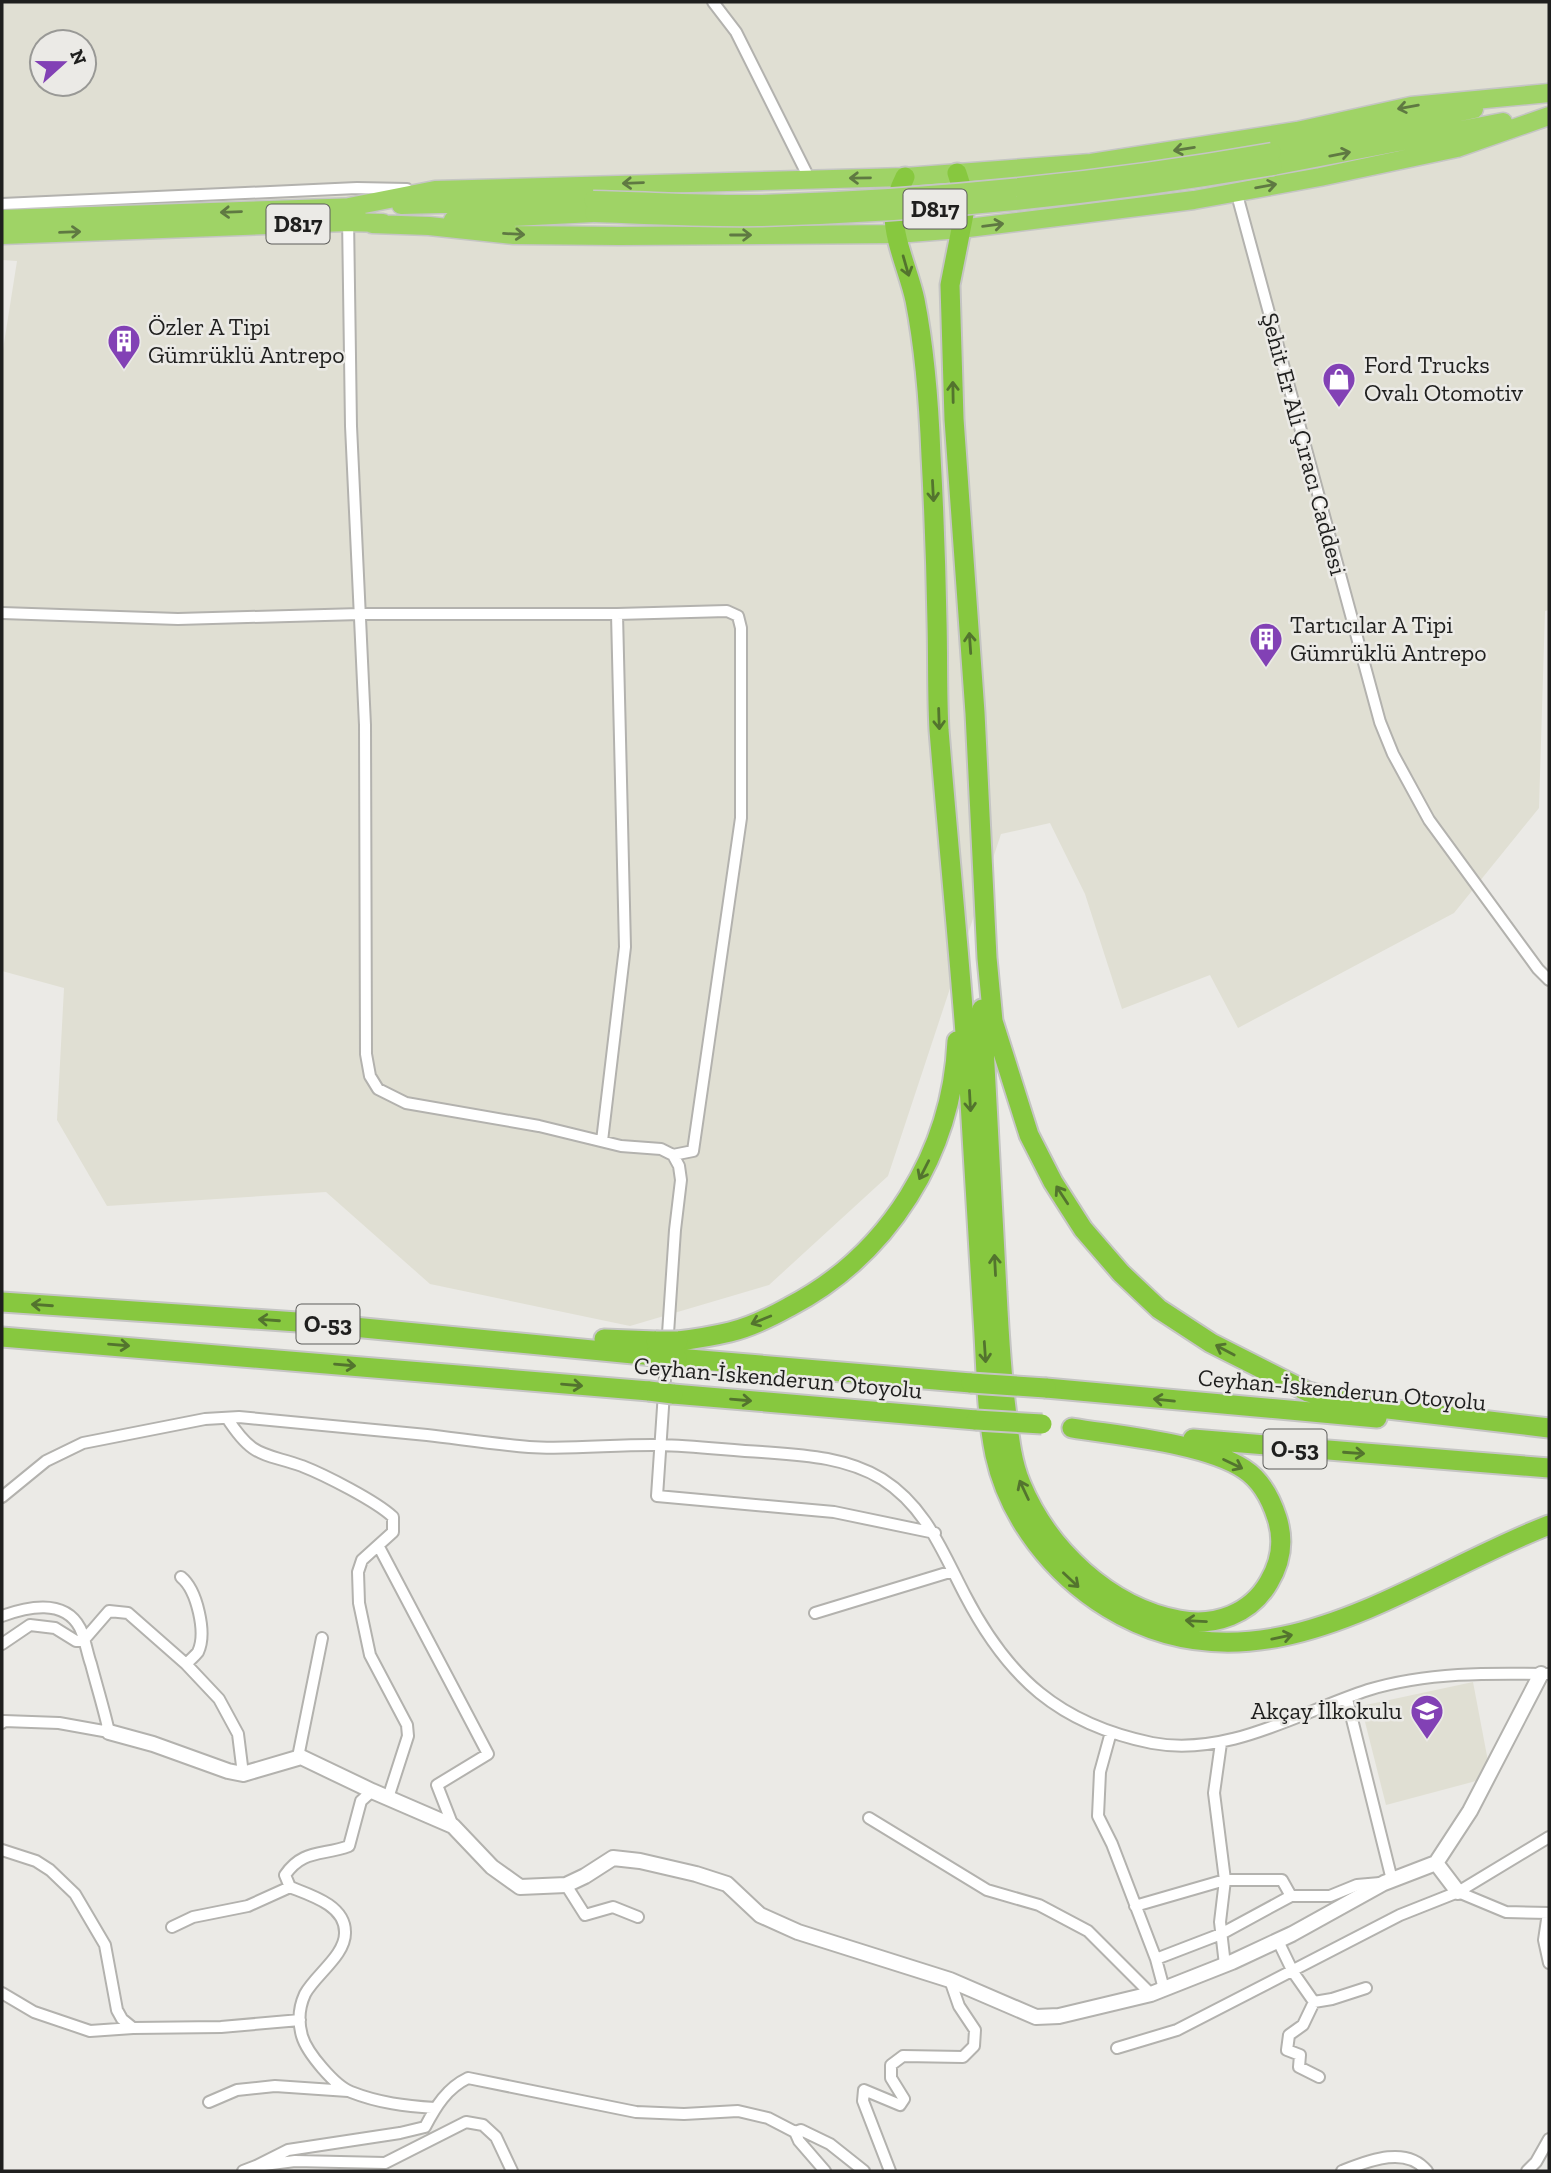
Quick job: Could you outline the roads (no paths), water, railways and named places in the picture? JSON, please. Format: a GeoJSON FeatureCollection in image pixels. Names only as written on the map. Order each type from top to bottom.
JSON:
{"type":"FeatureCollection","features":[{"type":"Feature","properties":{"kind":"highway"},"geometry":{"type":"LineString","coordinates":[[348,214],[435,190],[905,177],[1091,163],[1297,131],[1411,106],[1549,93]]}},
{"type":"Feature","properties":{"kind":"highway","name":"D817"},"geometry":{"type":"LineString","coordinates":[[1273,159],[1549,93]]}},
{"type":"Feature","properties":{"kind":"highway"},"geometry":{"type":"LineString","coordinates":[[372,224],[540,235],[897,234],[960,229],[1194,200],[1320,177],[1457,148],[1549,115]]}},
{"type":"Feature","properties":{"kind":"highway","name":"D817"},"geometry":{"type":"LineString","coordinates":[[2,219],[756,204],[922,196],[1273,159],[1549,115]]}},
{"type":"Feature","properties":{"kind":"highway"},"geometry":{"type":"LineString","coordinates":[[957,173],[962,189],[964,214],[950,285],[954,419],[976,736],[987,958],[993,1021],[1029,1135],[1053,1182],[1091,1238],[1121,1273],[1159,1309],[1211,1343],[1308,1392],[1371,1407],[1549,1430]]}},
{"type":"Feature","properties":{"kind":"highway"},"geometry":{"type":"LineString","coordinates":[[905,177],[897,193],[894,218],[924,344],[936,553],[939,726],[956,911],[986,1364],[995,1453],[1005,1488],[1023,1524],[1048,1559],[1078,1587],[1112,1611],[1147,1627],[1190,1640],[1234,1643],[1273,1640],[1311,1631],[1362,1612],[1517,1537],[1549,1525]]}},
{"type":"Feature","properties":{"kind":"highway","name":"D817"},"geometry":{"type":"LineString","coordinates":[[2,235],[348,214],[372,224],[594,206]]}},
{"type":"Feature","properties":{"kind":"highway"},"geometry":{"type":"LineString","coordinates":[[976,736],[972,839],[1001,1365],[1014,1463],[1037,1516],[1060,1548],[1091,1577],[1122,1599],[1178,1620],[1200,1623],[1219,1621],[1237,1614],[1255,1601],[1268,1585],[1277,1567],[1281,1546],[1280,1526],[1273,1504],[1262,1485],[1244,1469],[1217,1456],[1185,1447],[1072,1428]]}},
{"type":"Feature","properties":{"kind":"highway"},"geometry":{"type":"LineString","coordinates":[[677,1349],[768,1318],[807,1298],[864,1255],[908,1199],[927,1165],[942,1128],[951,1091],[958,1009],[956,911]]}},
{"type":"Feature","properties":{"kind":"highway","name":"Ceyhan-İskenderun Otoyolu"},"geometry":{"type":"LineString","coordinates":[[2,1302],[677,1349],[971,1383],[1268,1410],[1549,1430]]}},
{"type":"Feature","properties":{"kind":"highway","name":"Ceyhan-İskenderun Otoyolu"},"geometry":{"type":"LineString","coordinates":[[2,1337],[1549,1468]]}},
{"type":"Feature","properties":{"kind":"street"},"geometry":{"type":"LineString","coordinates":[[713,2],[736,32],[809,178]]}},
{"type":"Feature","properties":{"kind":"street"},"geometry":{"type":"LineString","coordinates":[[2,204],[357,188],[435,190]]}},
{"type":"Feature","properties":{"kind":"street","name":"Şehit Er Ali Çıracı Caddesi"},"geometry":{"type":"LineString","coordinates":[[1236,191],[1380,722],[1393,754],[1429,820],[1538,969],[1549,980]]}},
{"type":"Feature","properties":{"kind":"street"},"geometry":{"type":"LineString","coordinates":[[348,214],[351,426],[365,725],[366,1054],[370,1076],[378,1089],[406,1104],[539,1126],[621,1146],[661,1149],[673,1155],[679,1166],[681,1180],[675,1230],[657,1496],[834,1512],[935,1533]]}},
{"type":"Feature","properties":{"kind":"street"},"geometry":{"type":"LineString","coordinates":[[2,613],[178,619],[360,614],[617,614],[727,611],[738,616],[741,628],[741,818],[692,1152],[673,1155]]}},
{"type":"Feature","properties":{"kind":"street"},"geometry":{"type":"LineString","coordinates":[[602,1141],[625,947],[617,614]]}},
{"type":"Feature","properties":{"kind":"street"},"geometry":{"type":"LineString","coordinates":[[228,1418],[242,1440],[264,1456],[304,1467],[382,1507],[393,1517],[393,1532],[362,1560],[358,1572],[359,1603],[370,1655],[407,1725],[408,1736],[388,1798]]}},
{"type":"Feature","properties":{"kind":"street"},"geometry":{"type":"LineString","coordinates":[[2,1497],[46,1461],[83,1443],[205,1419],[228,1418],[532,1447],[660,1445],[804,1455],[844,1462],[880,1478],[909,1499],[935,1533],[986,1633],[1004,1659],[1035,1691],[1072,1716],[1111,1732],[1153,1743],[1185,1746],[1221,1743],[1368,1690],[1415,1679],[1459,1674],[1545,1674],[1470,1811],[1436,1863],[1388,1881],[1281,1946],[1157,1991],[1059,2015],[1037,2017],[950,1980],[798,1932],[760,1916],[727,1884],[696,1874],[614,1858],[566,1885],[520,1887],[492,1867],[453,1826],[437,1785],[488,1755],[379,1546]]}},
{"type":"Feature","properties":{"kind":"street"},"geometry":{"type":"LineString","coordinates":[[816,1614],[953,1571]]}},
{"type":"Feature","properties":{"kind":"street"},"geometry":{"type":"LineString","coordinates":[[181,1577],[187,1582],[198,1604],[200,1628],[198,1651],[186,1664]]}},
{"type":"Feature","properties":{"kind":"street"},"geometry":{"type":"LineString","coordinates":[[2,1616],[28,1607],[53,1608],[67,1614],[80,1628],[103,1699],[109,1732]]}},
{"type":"Feature","properties":{"kind":"street"},"geometry":{"type":"LineString","coordinates":[[2,1644],[30,1625],[55,1628],[76,1641],[83,1641],[109,1611],[128,1613],[186,1664],[219,1699],[238,1734],[243,1774]]}},
{"type":"Feature","properties":{"kind":"street"},"geometry":{"type":"LineString","coordinates":[[298,1758],[322,1638]]}},
{"type":"Feature","properties":{"kind":"street"},"geometry":{"type":"LineString","coordinates":[[1347,1699],[1388,1881]]}},
{"type":"Feature","properties":{"kind":"street"},"geometry":{"type":"LineString","coordinates":[[2,1723],[59,1723],[109,1732],[243,1774],[301,1757],[453,1826]]}},
{"type":"Feature","properties":{"kind":"street"},"geometry":{"type":"LineString","coordinates":[[1111,1732],[1100,1772],[1098,1816],[1112,1844],[1156,1959],[1157,1991]]}},
{"type":"Feature","properties":{"kind":"street"},"geometry":{"type":"LineString","coordinates":[[1221,1743],[1214,1793],[1225,1880],[1220,1922],[1225,1965]]}},
{"type":"Feature","properties":{"kind":"street"},"geometry":{"type":"LineString","coordinates":[[290,1887],[285,1875],[303,1856],[332,1852],[349,1846],[361,1801],[372,1791]]}},
{"type":"Feature","properties":{"kind":"street"},"geometry":{"type":"LineString","coordinates":[[869,1818],[987,1890],[1039,1905],[1088,1931],[1157,1991]]}},
{"type":"Feature","properties":{"kind":"street"},"geometry":{"type":"LineString","coordinates":[[1118,2048],[1177,2030],[1400,1915],[1458,1892],[1549,1837]]}},
{"type":"Feature","properties":{"kind":"street"},"geometry":{"type":"LineString","coordinates":[[2,1850],[36,1861],[50,1870],[75,1894],[105,1945],[117,2010],[122,2019],[133,2028]]}},
{"type":"Feature","properties":{"kind":"street"},"geometry":{"type":"LineString","coordinates":[[1436,1863],[1458,1892],[1506,1912],[1549,1913],[1544,1940],[1549,1963]]}},
{"type":"Feature","properties":{"kind":"street"},"geometry":{"type":"LineString","coordinates":[[1135,1906],[1225,1880],[1282,1880],[1291,1896]]}},
{"type":"Feature","properties":{"kind":"street"},"geometry":{"type":"LineString","coordinates":[[1156,1959],[1221,1934],[1291,1896],[1331,1896],[1357,1885],[1388,1881]]}},
{"type":"Feature","properties":{"kind":"street"},"geometry":{"type":"LineString","coordinates":[[566,1885],[585,1915],[614,1907],[638,1917]]}},
{"type":"Feature","properties":{"kind":"street"},"geometry":{"type":"LineString","coordinates":[[172,1927],[193,1917],[248,1906],[290,1887],[326,1901],[339,1915],[345,1932],[339,1953],[307,1991],[300,2007],[302,2038],[323,2069],[348,2091]]}},
{"type":"Feature","properties":{"kind":"street"},"geometry":{"type":"LineString","coordinates":[[1281,1946],[1292,1970],[1314,2002]]}},
{"type":"Feature","properties":{"kind":"street"},"geometry":{"type":"LineString","coordinates":[[890,2171],[863,2101],[864,2090],[900,2105],[904,2099],[891,2077],[891,2065],[903,2056],[964,2057],[974,2046],[975,2030],[959,2006],[950,1980]]}},
{"type":"Feature","properties":{"kind":"street"},"geometry":{"type":"LineString","coordinates":[[1314,2002],[1366,1988]]}},
{"type":"Feature","properties":{"kind":"street"},"geometry":{"type":"LineString","coordinates":[[2,1993],[34,2012],[90,2031],[220,2027],[300,2020]]}},
{"type":"Feature","properties":{"kind":"street"},"geometry":{"type":"LineString","coordinates":[[1314,2002],[1303,2025],[1289,2035],[1287,2050],[1300,2055],[1299,2067],[1319,2077]]}},
{"type":"Feature","properties":{"kind":"street"},"geometry":{"type":"LineString","coordinates":[[243,2171],[288,2150],[425,2127],[435,2108],[454,2085],[468,2078],[636,2112],[684,2114],[738,2111],[768,2118],[795,2132],[799,2141],[825,2171]]}},
{"type":"Feature","properties":{"kind":"street"},"geometry":{"type":"LineString","coordinates":[[209,2102],[237,2090],[275,2086],[348,2091],[394,2106],[435,2108]]}},
{"type":"Feature","properties":{"kind":"street"},"geometry":{"type":"LineString","coordinates":[[256,2166],[295,2161],[385,2163],[466,2122],[483,2125],[496,2137],[512,2171]]}},
{"type":"Feature","properties":{"kind":"street"},"geometry":{"type":"LineString","coordinates":[[795,2132],[801,2130],[830,2144],[864,2171]]}},
{"type":"Feature","properties":{"kind":"street"},"geometry":{"type":"LineString","coordinates":[[1527,2171],[1536,2162],[1549,2139]]}},
{"type":"Feature","properties":{"kind":"street"},"geometry":{"type":"LineString","coordinates":[[1342,2171],[1393,2156],[1421,2163],[1427,2171]]}},
{"type":"Feature","properties":{"kind":"place","name":"Özler A Tipi Gümrüklü Antrepo"},"geometry":{"type":"Point","coordinates":[124,371]}},
{"type":"Feature","properties":{"kind":"place","name":"Ford Trucks Ovalı Otomotiv"},"geometry":{"type":"Point","coordinates":[1339,409]}},
{"type":"Feature","properties":{"kind":"place","name":"Tartıcılar A Tipi Gümrüklü Antrepo"},"geometry":{"type":"Point","coordinates":[1266,669]}},
{"type":"Feature","properties":{"kind":"place","name":"Akçay İlkokulu"},"geometry":{"type":"Point","coordinates":[1427,1741]}}]}
